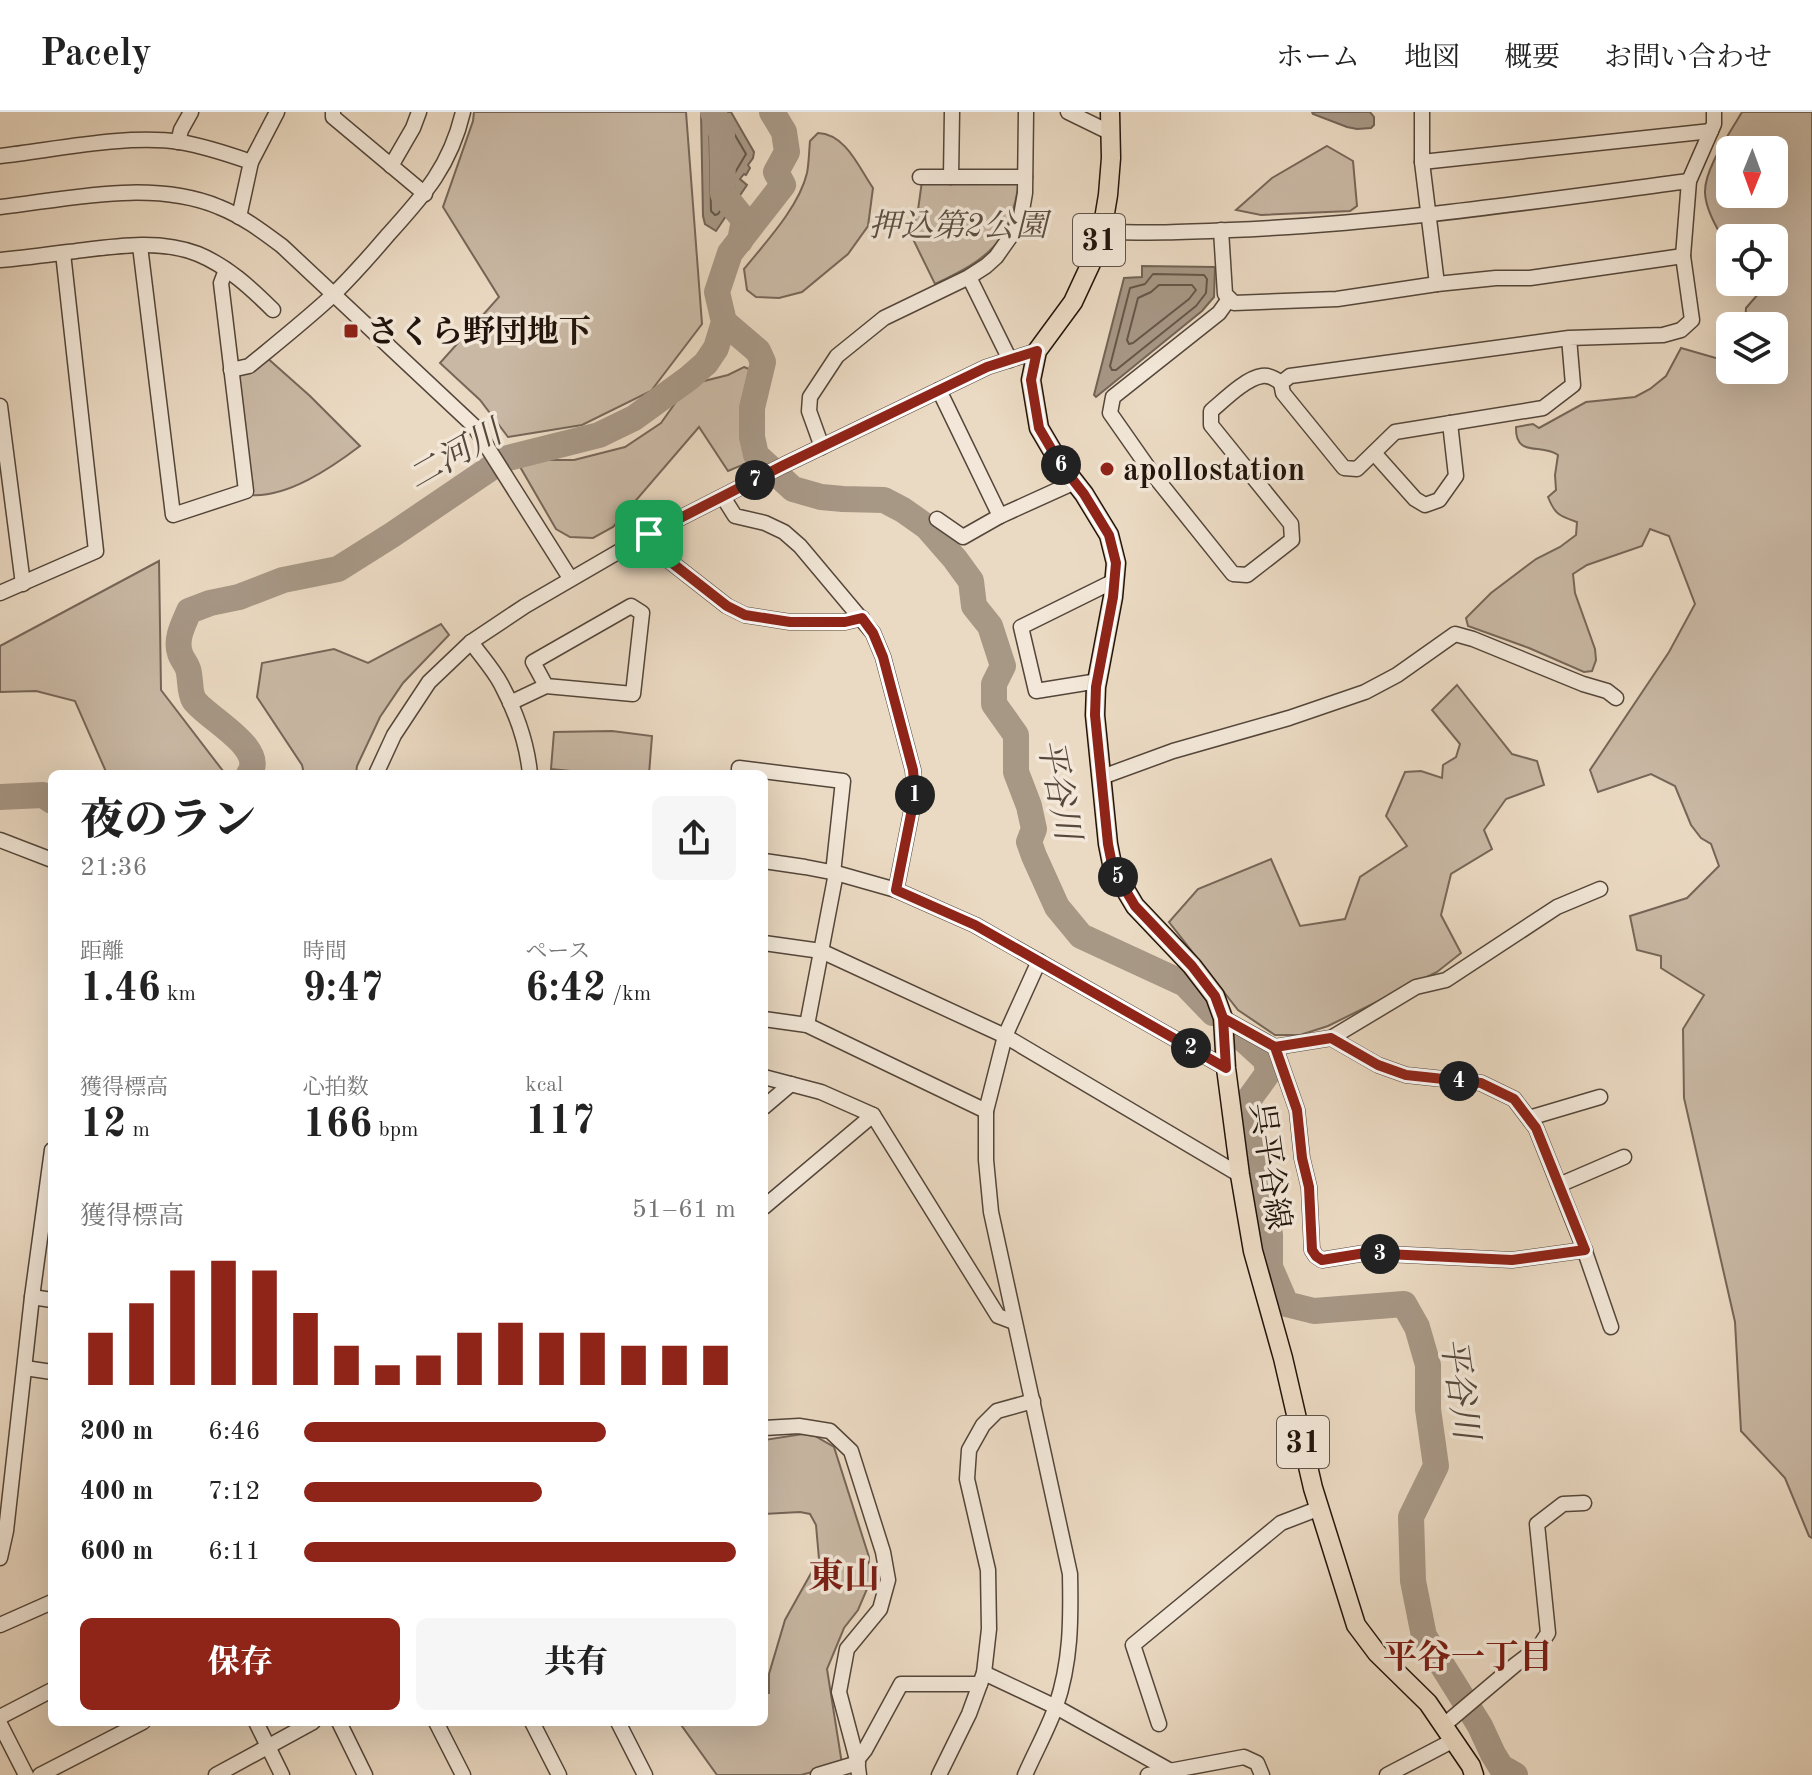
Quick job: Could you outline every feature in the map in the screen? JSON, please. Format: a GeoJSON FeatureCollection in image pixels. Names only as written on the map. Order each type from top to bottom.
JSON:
{"type":"FeatureCollection","features":[{"type":"Feature","properties":{"kind":"main road","name":"31"},"geometry":{"type":"LineString","coordinates":[[1037,351],[1073,302],[1102,231],[1108,195],[1109,120]]}},
{"type":"Feature","properties":{"kind":"main road","name":"呉平谷線"},"geometry":{"type":"LineString","coordinates":[[1037,351],[1031,380],[1039,428],[1109,535],[1116,563],[1095,715],[1113,869],[1135,906],[1192,966],[1215,996],[1223,1018],[1226,1068],[1253,1251],[1283,1358],[1313,1488],[1356,1625],[1377,1653],[1428,1703],[1474,1775]]}},
{"type":"Feature","properties":{"kind":"street"},"geometry":{"type":"LineString","coordinates":[[178,142],[191,112]]}},
{"type":"Feature","properties":{"kind":"street"},"geometry":{"type":"LineString","coordinates":[[239,217],[251,162],[277,112]]}},
{"type":"Feature","properties":{"kind":"street"},"geometry":{"type":"LineString","coordinates":[[333,112],[333,117],[425,194]]}},
{"type":"Feature","properties":{"kind":"street"},"geometry":{"type":"LineString","coordinates":[[391,166],[419,112]]}},
{"type":"Feature","properties":{"kind":"street"},"geometry":{"type":"LineString","coordinates":[[231,370],[249,366],[334,294],[425,194],[447,159],[458,135],[463,112]]}},
{"type":"Feature","properties":{"kind":"street"},"geometry":{"type":"LineString","coordinates":[[951,177],[952,112]]}},
{"type":"Feature","properties":{"kind":"street"},"geometry":{"type":"LineString","coordinates":[[822,447],[809,411],[810,397],[837,356],[884,318],[969,277],[996,257],[1015,230],[1023,206],[1026,112]]}},
{"type":"Feature","properties":{"kind":"street"},"geometry":{"type":"LineString","coordinates":[[1068,112],[1109,120]]}},
{"type":"Feature","properties":{"kind":"street"},"geometry":{"type":"LineString","coordinates":[[1422,112],[1422,162],[1437,284]]}},
{"type":"Feature","properties":{"kind":"street"},"geometry":{"type":"LineString","coordinates":[[1281,383],[1290,376],[1569,338],[1663,335],[1681,330],[1692,320],[1683,256],[1689,181],[1714,124],[1714,112]]}},
{"type":"Feature","properties":{"kind":"street"},"geometry":{"type":"LineString","coordinates":[[1422,162],[1711,131]]}},
{"type":"Feature","properties":{"kind":"street"},"geometry":{"type":"LineString","coordinates":[[0,156],[127,141],[178,142],[251,162]]}},
{"type":"Feature","properties":{"kind":"street"},"geometry":{"type":"LineString","coordinates":[[920,177],[1025,177]]}},
{"type":"Feature","properties":{"kind":"street"},"geometry":{"type":"LineString","coordinates":[[1102,231],[1288,228],[1429,214],[1689,181]]}},
{"type":"Feature","properties":{"kind":"street"},"geometry":{"type":"LineString","coordinates":[[0,207],[126,192],[174,195],[218,206],[255,226],[282,246],[474,426],[570,578]]}},
{"type":"Feature","properties":{"kind":"street"},"geometry":{"type":"LineString","coordinates":[[1221,230],[1225,294],[1234,303],[1337,299],[1437,284],[1530,278],[1683,256]]}},
{"type":"Feature","properties":{"kind":"street"},"geometry":{"type":"LineString","coordinates":[[0,260],[120,246],[160,245],[198,254],[226,270],[244,282],[273,310]]}},
{"type":"Feature","properties":{"kind":"street"},"geometry":{"type":"LineString","coordinates":[[140,246],[173,515],[246,491],[221,283],[226,270]]}},
{"type":"Feature","properties":{"kind":"street"},"geometry":{"type":"LineString","coordinates":[[0,593],[96,551],[63,253]]}},
{"type":"Feature","properties":{"kind":"street"},"geometry":{"type":"LineString","coordinates":[[969,277],[1010,360]]}},
{"type":"Feature","properties":{"kind":"street"},"geometry":{"type":"LineString","coordinates":[[1229,299],[1219,313],[1113,397],[1110,413],[1152,473],[1233,574],[1247,575],[1292,540],[1291,524],[1211,425],[1211,411],[1259,376],[1266,375],[1281,383]]}},
{"type":"Feature","properties":{"kind":"street"},"geometry":{"type":"LineString","coordinates":[[1281,383],[1283,393],[1344,468],[1357,469],[1395,432],[1543,408],[1573,385],[1569,338]]}},
{"type":"Feature","properties":{"kind":"street"},"geometry":{"type":"LineString","coordinates":[[378,770],[394,735],[429,682],[471,642],[570,578],[784,465],[987,367],[1037,351]]}},
{"type":"Feature","properties":{"kind":"street"},"geometry":{"type":"LineString","coordinates":[[939,390],[1000,516]]}},
{"type":"Feature","properties":{"kind":"street"},"geometry":{"type":"LineString","coordinates":[[0,406],[23,584]]}},
{"type":"Feature","properties":{"kind":"street"},"geometry":{"type":"LineString","coordinates":[[1374,453],[1415,499],[1425,505],[1439,500],[1456,476],[1450,423]]}},
{"type":"Feature","properties":{"kind":"street"},"geometry":{"type":"LineString","coordinates":[[937,519],[963,537],[1000,516],[1075,482]]}},
{"type":"Feature","properties":{"kind":"street"},"geometry":{"type":"LineString","coordinates":[[723,497],[735,516],[765,523],[784,532],[800,546],[873,633],[883,657],[913,770],[915,794],[896,890]]}},
{"type":"Feature","properties":{"kind":"street"},"geometry":{"type":"LineString","coordinates":[[649,534],[658,552],[715,597],[745,615],[790,622],[845,622],[862,618]]}},
{"type":"Feature","properties":{"kind":"street"},"geometry":{"type":"LineString","coordinates":[[1098,681],[1036,691],[1021,627],[1114,581]]}},
{"type":"Feature","properties":{"kind":"street"},"geometry":{"type":"LineString","coordinates":[[510,703],[546,686],[633,694],[642,613],[631,606],[533,662],[546,686]]}},
{"type":"Feature","properties":{"kind":"street"},"geometry":{"type":"LineString","coordinates":[[1102,777],[1173,751],[1289,718],[1365,692],[1397,675],[1455,634],[1607,691],[1616,698]]}},
{"type":"Feature","properties":{"kind":"street"},"geometry":{"type":"LineString","coordinates":[[471,642],[500,682],[517,718],[530,770]]}},
{"type":"Feature","properties":{"kind":"street"},"geometry":{"type":"LineString","coordinates":[[768,772],[843,781],[834,873],[807,1025]]}},
{"type":"Feature","properties":{"kind":"street"},"geometry":{"type":"LineString","coordinates":[[0,840],[48,858]]}},
{"type":"Feature","properties":{"kind":"street"},"geometry":{"type":"LineString","coordinates":[[768,862],[834,873],[896,890],[975,925],[1226,1068]]}},
{"type":"Feature","properties":{"kind":"street"},"geometry":{"type":"LineString","coordinates":[[1223,1018],[1275,1047],[1331,1038],[1416,987],[1446,980],[1557,907],[1600,889]]}},
{"type":"Feature","properties":{"kind":"street"},"geometry":{"type":"LineString","coordinates":[[768,944],[821,951],[1005,1036],[1240,1175]]}},
{"type":"Feature","properties":{"kind":"street"},"geometry":{"type":"LineString","coordinates":[[1025,1775],[1056,1707],[1066,1668],[1071,1629],[1070,1574],[991,1212],[986,1160],[986,1111],[1005,1036],[1039,961]]}},
{"type":"Feature","properties":{"kind":"street"},"geometry":{"type":"LineString","coordinates":[[768,1020],[807,1025],[986,1111]]}},
{"type":"Feature","properties":{"kind":"street"},"geometry":{"type":"LineString","coordinates":[[1331,1038],[1378,1065],[1406,1075],[1481,1083],[1514,1099],[1536,1128],[1585,1250],[1611,1327]]}},
{"type":"Feature","properties":{"kind":"street"},"geometry":{"type":"LineString","coordinates":[[1275,1047],[1297,1110],[1302,1158],[1309,1187],[1312,1250],[1322,1260],[1365,1253],[1512,1260],[1585,1250]]}},
{"type":"Feature","properties":{"kind":"street"},"geometry":{"type":"LineString","coordinates":[[768,1078],[821,1092],[873,1115],[998,1316],[1014,1322]]}},
{"type":"Feature","properties":{"kind":"street"},"geometry":{"type":"LineString","coordinates":[[768,1104],[791,1084]]}},
{"type":"Feature","properties":{"kind":"street"},"geometry":{"type":"LineString","coordinates":[[1529,1118],[1600,1097]]}},
{"type":"Feature","properties":{"kind":"street"},"geometry":{"type":"LineString","coordinates":[[768,1204],[873,1115]]}},
{"type":"Feature","properties":{"kind":"street"},"geometry":{"type":"LineString","coordinates":[[1559,1185],[1624,1157]]}},
{"type":"Feature","properties":{"kind":"street"},"geometry":{"type":"LineString","coordinates":[[0,1558],[6,1531],[48,1179]]}},
{"type":"Feature","properties":{"kind":"street"},"geometry":{"type":"LineString","coordinates":[[32,1297],[48,1299]]}},
{"type":"Feature","properties":{"kind":"street"},"geometry":{"type":"LineString","coordinates":[[25,1368],[48,1371]]}},
{"type":"Feature","properties":{"kind":"street"},"geometry":{"type":"LineString","coordinates":[[939,1775],[969,1714],[982,1678],[989,1629],[988,1570],[967,1479],[969,1450],[983,1425],[997,1411],[1033,1401]]}},
{"type":"Feature","properties":{"kind":"street"},"geometry":{"type":"LineString","coordinates":[[768,1428],[799,1426],[830,1431],[851,1451],[883,1552],[888,1580],[880,1609],[847,1649],[839,1692],[858,1766]]}},
{"type":"Feature","properties":{"kind":"street"},"geometry":{"type":"LineString","coordinates":[[1387,1775],[1449,1733],[1460,1712],[1539,1647],[1548,1633],[1537,1524],[1563,1504],[1584,1503]]}},
{"type":"Feature","properties":{"kind":"street"},"geometry":{"type":"LineString","coordinates":[[1159,1724],[1133,1645],[1281,1523],[1320,1508]]}},
{"type":"Feature","properties":{"kind":"street"},"geometry":{"type":"LineString","coordinates":[[0,1625],[48,1604]]}},
{"type":"Feature","properties":{"kind":"street"},"geometry":{"type":"LineString","coordinates":[[858,1766],[901,1684],[982,1678],[1056,1707],[1169,1770]]}},
{"type":"Feature","properties":{"kind":"street"},"geometry":{"type":"LineString","coordinates":[[0,1717],[48,1692]]}},
{"type":"Feature","properties":{"kind":"street"},"geometry":{"type":"LineString","coordinates":[[0,1724],[26,1775]]}},
{"type":"Feature","properties":{"kind":"street"},"geometry":{"type":"LineString","coordinates":[[40,1775],[135,1726]]}},
{"type":"Feature","properties":{"kind":"street"},"geometry":{"type":"LineString","coordinates":[[258,1726],[282,1775]]}},
{"type":"Feature","properties":{"kind":"street"},"geometry":{"type":"LineString","coordinates":[[216,1775],[306,1726]]}},
{"type":"Feature","properties":{"kind":"street"},"geometry":{"type":"LineString","coordinates":[[341,1726],[365,1775]]}},
{"type":"Feature","properties":{"kind":"street"},"geometry":{"type":"LineString","coordinates":[[438,1726],[463,1775]]}},
{"type":"Feature","properties":{"kind":"street"},"geometry":{"type":"LineString","coordinates":[[534,1726],[559,1775]]}},
{"type":"Feature","properties":{"kind":"street"},"geometry":{"type":"LineString","coordinates":[[620,1726],[645,1775]]}},
{"type":"Feature","properties":{"kind":"street"},"geometry":{"type":"LineString","coordinates":[[1148,1775],[1244,1757],[1257,1763],[1262,1775]]}},
{"type":"Feature","properties":{"kind":"street"},"geometry":{"type":"LineString","coordinates":[[818,1775],[858,1766]]}},
{"type":"Feature","properties":{"kind":"green space"},"geometry":{"type":"Polygon","coordinates":[[[474,112],[686,112],[702,324],[651,391],[582,425],[508,437],[480,400],[440,363],[499,297],[443,207],[474,112]]]}},
{"type":"Feature","properties":{"kind":"green space"},"geometry":{"type":"Polygon","coordinates":[[[1742,112],[1812,112],[1812,1538],[1785,1478],[1741,1431],[1735,1322],[1684,1098],[1683,1029],[1704,995],[1661,968],[1661,956],[1637,950],[1630,916],[1687,898],[1719,866],[1711,844],[1701,838],[1691,825],[1675,786],[1651,774],[1598,792],[1590,770],[1669,652],[1695,604],[1669,536],[1650,529],[1642,546],[1587,565],[1573,574],[1575,593],[1595,649],[1596,660],[1592,671],[1584,672],[1468,626],[1466,618],[1491,593],[1536,559],[1576,535],[1577,522],[1559,514],[1548,497],[1556,490],[1558,455],[1524,446],[1517,437],[1516,427],[1533,424],[1539,428],[1586,402],[1635,397],[1666,376],[1681,348],[1716,358],[1716,384],[1788,384],[1788,312],[1746,312],[1756,296],[1788,296],[1788,224],[1716,225],[1705,193],[1716,158],[1716,208],[1788,208],[1788,136],[1728,136],[1742,112]]]}},
{"type":"Feature","properties":{"kind":"green space"},"geometry":{"type":"Polygon","coordinates":[[[818,133],[836,139],[844,146],[873,188],[868,226],[848,254],[802,292],[779,298],[756,297],[747,290],[744,269],[797,199],[807,173],[810,141],[818,133]]]}},
{"type":"Feature","properties":{"kind":"green space"},"geometry":{"type":"Polygon","coordinates":[[[1327,146],[1353,161],[1357,206],[1350,211],[1261,215],[1236,210],[1272,178],[1327,146]]]}},
{"type":"Feature","properties":{"kind":"green space","name":"押込第2公園"},"geometry":{"type":"Polygon","coordinates":[[[922,181],[1019,181],[1010,220],[994,246],[983,257],[935,284],[911,235],[922,181]]]}},
{"type":"Feature","properties":{"kind":"green space"},"geometry":{"type":"Polygon","coordinates":[[[265,356],[360,446],[293,487],[264,495],[250,495],[234,372],[265,356]]]}},
{"type":"Feature","properties":{"kind":"green space"},"geometry":{"type":"Polygon","coordinates":[[[744,367],[749,369],[749,392],[743,412],[752,461],[728,471],[699,427],[613,527],[593,538],[570,537],[556,529],[519,465],[523,460],[574,460],[625,447],[661,423],[688,385],[728,375],[744,367]]]}},
{"type":"Feature","properties":{"kind":"green space"},"geometry":{"type":"Polygon","coordinates":[[[159,561],[161,690],[222,770],[105,770],[75,701],[36,691],[0,692],[0,646],[159,561]]]}},
{"type":"Feature","properties":{"kind":"green space"},"geometry":{"type":"Polygon","coordinates":[[[441,624],[449,635],[403,683],[380,717],[356,770],[303,770],[257,697],[262,663],[334,649],[368,663],[441,624]]]}},
{"type":"Feature","properties":{"kind":"green space"},"geometry":{"type":"Polygon","coordinates":[[[1457,685],[1512,754],[1537,761],[1544,785],[1506,799],[1484,830],[1492,849],[1451,874],[1441,915],[1461,953],[1437,972],[1328,1026],[1300,1035],[1275,1035],[1238,1010],[1169,922],[1198,889],[1271,859],[1300,926],[1345,919],[1360,877],[1407,846],[1386,816],[1405,772],[1421,771],[1442,778],[1443,765],[1456,757],[1460,744],[1432,710],[1457,685]]]}},
{"type":"Feature","properties":{"kind":"green space"},"geometry":{"type":"Polygon","coordinates":[[[612,731],[652,736],[649,770],[551,769],[554,732],[612,731]]]}},
{"type":"Feature","properties":{"kind":"green space"},"geometry":{"type":"Polygon","coordinates":[[[803,1434],[815,1436],[834,1447],[869,1557],[867,1589],[858,1610],[844,1628],[827,1669],[842,1764],[801,1775],[717,1775],[682,1726],[768,1726],[769,1674],[785,1620],[819,1559],[816,1525],[810,1514],[768,1514],[768,1439],[803,1434]]]}},
{"type":"Feature","properties":{"kind":"water"},"geometry":{"type":"Polygon","coordinates":[[[701,112],[731,112],[754,152],[748,165],[750,168],[740,179],[747,185],[716,231],[705,224],[703,216],[701,112]]]}},
{"type":"Feature","properties":{"kind":"water"},"geometry":{"type":"Polygon","coordinates":[[[1312,112],[1370,112],[1374,125],[1371,128],[1347,127],[1312,112]]]}},
{"type":"Feature","properties":{"kind":"water"},"geometry":{"type":"Polygon","coordinates":[[[1142,266],[1215,267],[1214,297],[1202,311],[1096,397],[1094,395],[1124,278],[1142,277],[1142,266]]]}},
{"type":"Feature","properties":{"kind":"waterway"},"geometry":{"type":"LineString","coordinates":[[713,112],[722,134],[723,194],[744,220],[740,241]]}},
{"type":"Feature","properties":{"kind":"waterway","name":"二河川"},"geometry":{"type":"LineString","coordinates":[[251,770],[253,764],[243,744],[192,697],[188,669],[179,648],[181,631],[189,611],[283,580],[338,569],[504,459],[599,435],[634,418],[689,378],[706,363],[716,348],[724,322],[717,292],[730,253],[783,185],[776,172],[787,152],[784,132],[772,112]]}},
{"type":"Feature","properties":{"kind":"waterway","name":"平谷川"},"geometry":{"type":"LineString","coordinates":[[724,322],[758,351],[763,362],[752,408],[752,437],[756,455],[793,489],[821,497],[884,500],[903,510],[927,527],[971,581],[974,606],[990,626],[1003,666],[994,684],[994,704],[1016,735],[1016,772],[1034,829],[1029,842],[1057,907],[1081,936],[1185,984],[1213,1013]]}},
{"type":"Feature","properties":{"kind":"waterway","name":"二河川"},"geometry":{"type":"LineString","coordinates":[[0,797],[43,795],[48,798]]}},
{"type":"Feature","properties":{"kind":"waterway","name":"平谷川"},"geometry":{"type":"LineString","coordinates":[[1244,1040],[1266,1060],[1268,1073],[1247,1102],[1270,1235],[1270,1267],[1286,1304],[1314,1311],[1404,1304],[1417,1327],[1428,1365],[1428,1409],[1436,1466],[1411,1517],[1413,1581],[1424,1636],[1480,1726],[1501,1767],[1515,1775]]}},
{"type":"Feature","properties":{"kind":"waterway","name":"平谷川"},"geometry":{"type":"LineString","coordinates":[[1501,1767],[1503,1775]]}},
{"type":"Feature","properties":{"kind":"place","name":"さくら野団地下"},"geometry":{"type":"Point","coordinates":[351,331]}},
{"type":"Feature","properties":{"kind":"place","name":"apollostation"},"geometry":{"type":"Point","coordinates":[1107,469]}},
{"type":"Feature","properties":{"kind":"district","name":"東山"},"geometry":{"type":"Point","coordinates":[844,1575]}},
{"type":"Feature","properties":{"kind":"district","name":"平谷一丁目"},"geometry":{"type":"Point","coordinates":[1468,1656]}},
{"type":"Feature","properties":{"kind":"route"},"geometry":{"type":"LineString","coordinates":[[649,534],[658,552],[691,580],[745,615],[790,622],[845,622],[862,618],[873,633],[883,657],[913,770],[915,794],[896,890],[975,925],[1226,1068],[1223,1018],[1275,1047],[1297,1110],[1302,1158],[1309,1187],[1312,1250],[1316,1256],[1322,1260],[1365,1253],[1512,1260],[1585,1250],[1536,1128],[1514,1099],[1481,1083],[1406,1075],[1378,1065],[1331,1038],[1275,1047],[1223,1018],[1215,996],[1192,966],[1135,906],[1113,869],[1095,715],[1096,687],[1113,597],[1116,563],[1109,535],[1039,428],[1031,380],[1037,351],[987,367],[649,534]]}}]}
